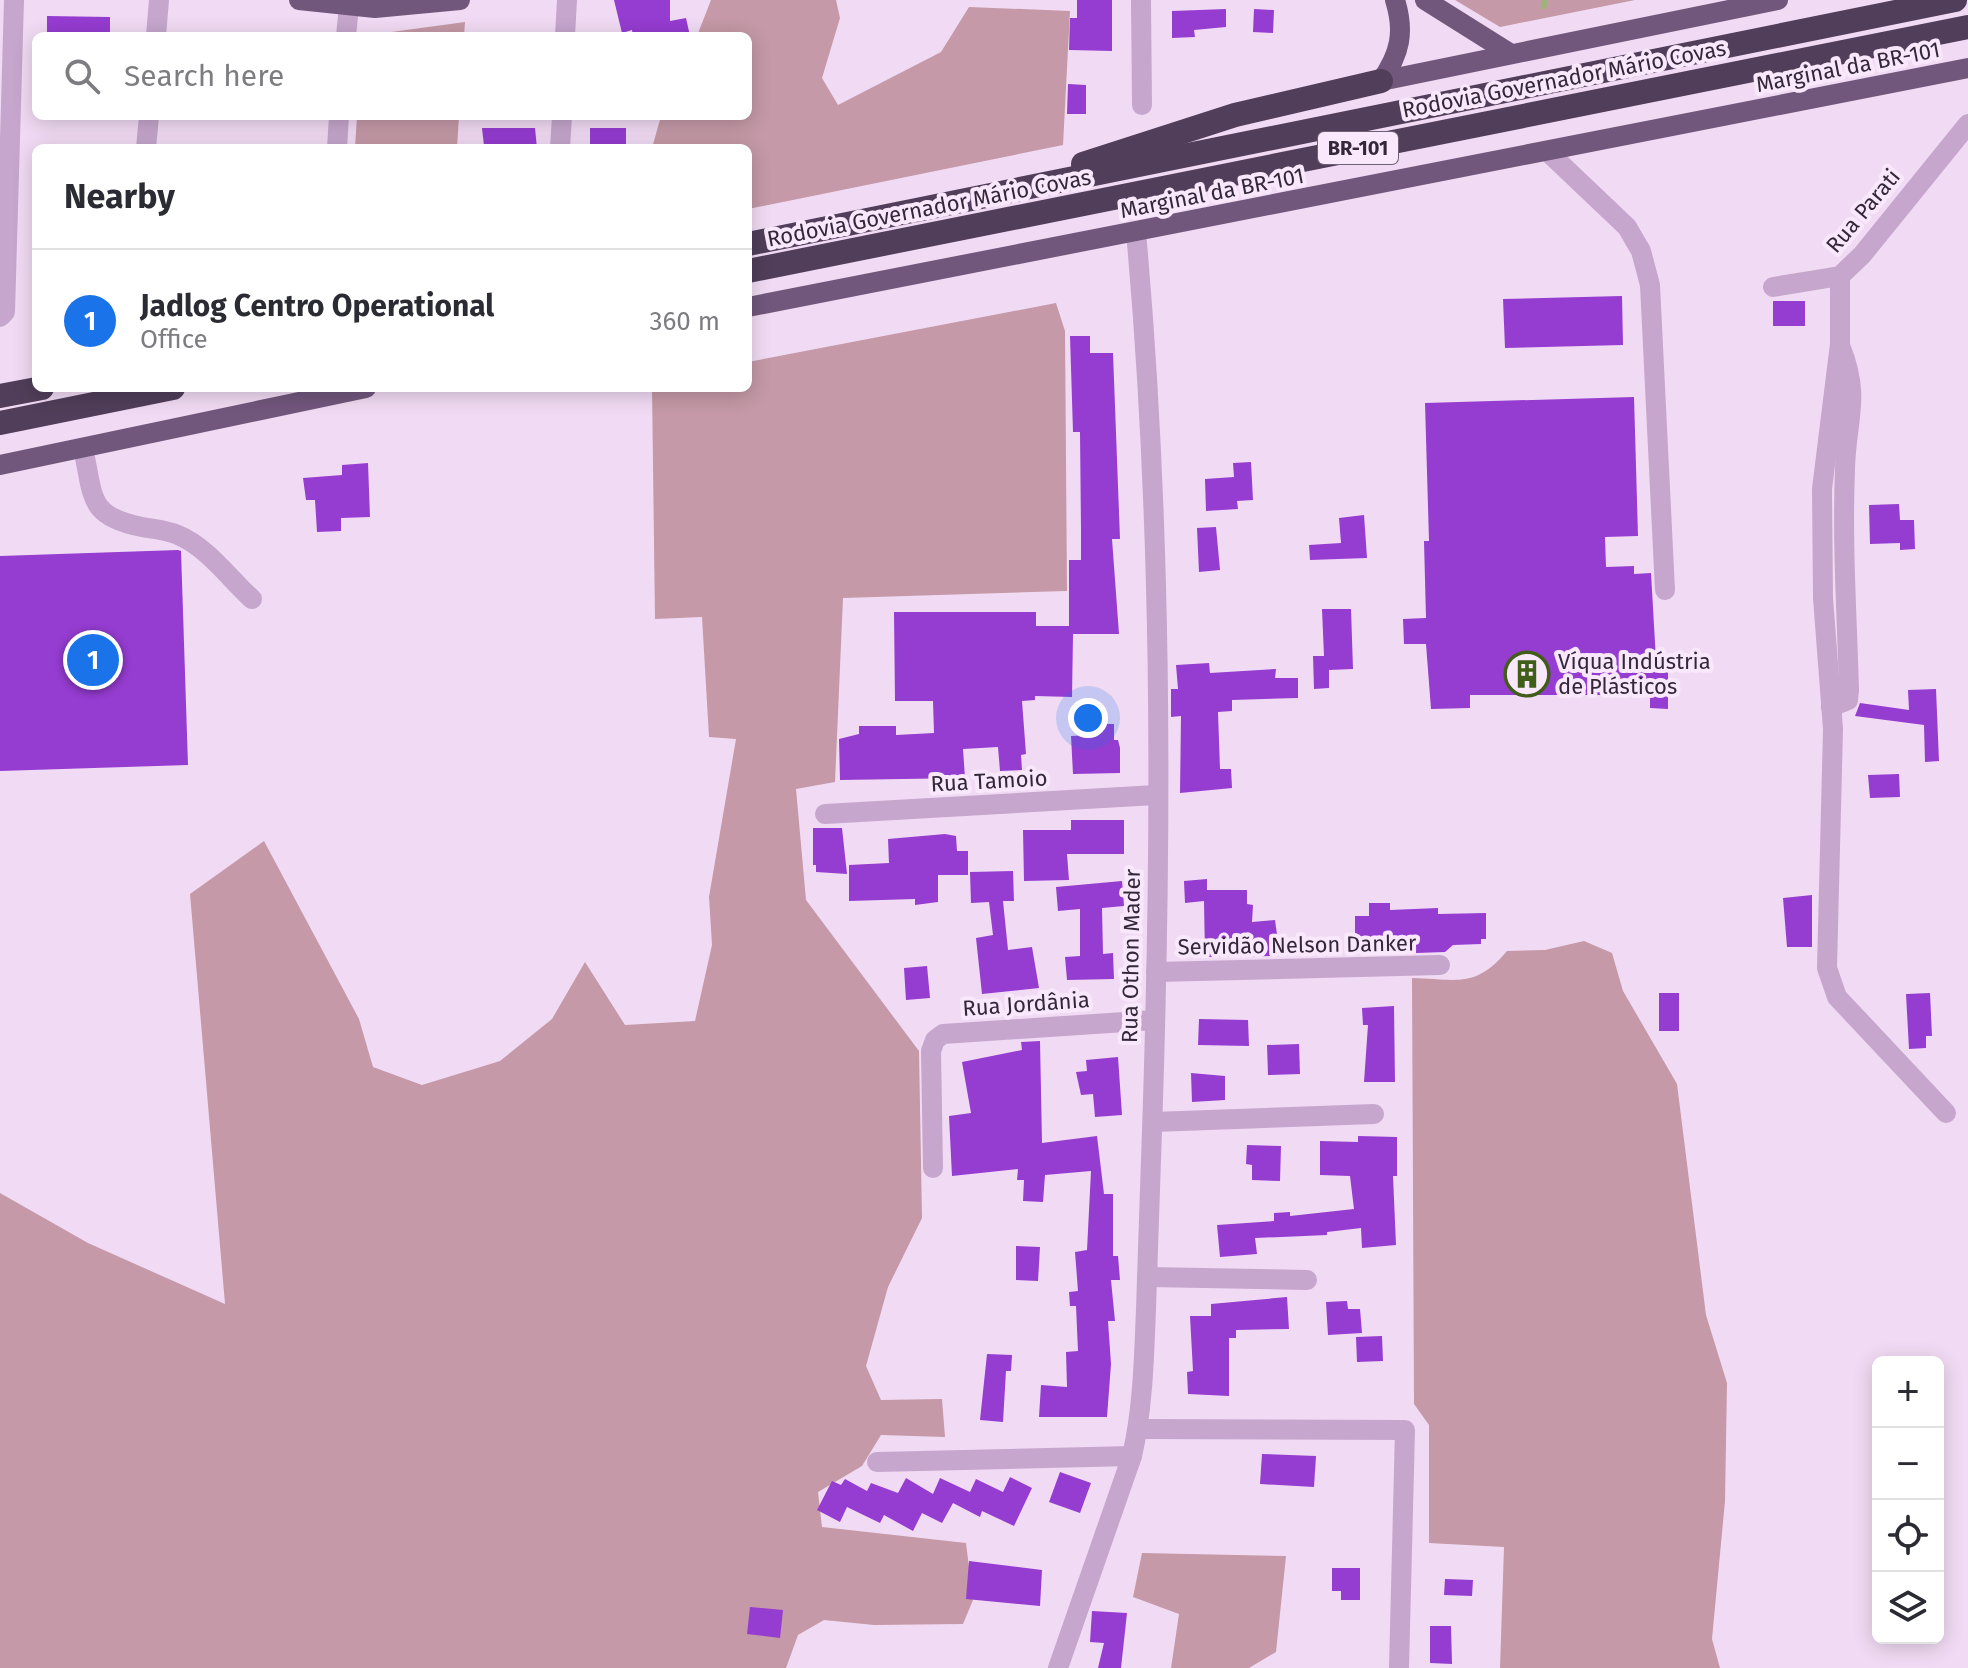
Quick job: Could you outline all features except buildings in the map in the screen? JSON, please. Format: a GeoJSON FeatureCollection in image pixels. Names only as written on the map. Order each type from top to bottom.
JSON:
{"type":"FeatureCollection","features":[{"type":"Feature","properties":{"kind":"highway","name":"Rodovia Governador Mário Covas"},"geometry":{"type":"LineString","coordinates":[[752,243],[1955,0]]}},
{"type":"Feature","properties":{"kind":"highway","name":"Rodovia Governador Mário Covas"},"geometry":{"type":"LineString","coordinates":[[752,270],[1968,27]]}},
{"type":"Feature","properties":{"kind":"highway"},"geometry":{"type":"LineString","coordinates":[[996,194],[1177,131],[1381,81]]}},
{"type":"Feature","properties":{"kind":"highway"},"geometry":{"type":"LineString","coordinates":[[0,396],[32,390]]}},
{"type":"Feature","properties":{"kind":"highway"},"geometry":{"type":"LineString","coordinates":[[0,423],[153,392]]}},
{"type":"Feature","properties":{"kind":"main road"},"geometry":{"type":"LineString","coordinates":[[299,0],[349,6],[460,0]]}},
{"type":"Feature","properties":{"kind":"main road"},"geometry":{"type":"LineString","coordinates":[[1381,81],[1397,59],[1401,37],[1395,0]]}},
{"type":"Feature","properties":{"kind":"main road"},"geometry":{"type":"LineString","coordinates":[[1425,0],[1511,54]]}},
{"type":"Feature","properties":{"kind":"main road"},"geometry":{"type":"LineString","coordinates":[[1381,81],[1778,0]]}},
{"type":"Feature","properties":{"kind":"main road","name":"Marginal da BR-101"},"geometry":{"type":"LineString","coordinates":[[752,306],[1968,68]]}},
{"type":"Feature","properties":{"kind":"main road"},"geometry":{"type":"LineString","coordinates":[[0,465],[347,392]]}},
{"type":"Feature","properties":{"kind":"street"},"geometry":{"type":"LineString","coordinates":[[0,317],[5,312],[14,0]]}},
{"type":"Feature","properties":{"kind":"street"},"geometry":{"type":"LineString","coordinates":[[156,32],[159,0]]}},
{"type":"Feature","properties":{"kind":"street"},"geometry":{"type":"LineString","coordinates":[[565,32],[567,0]]}},
{"type":"Feature","properties":{"kind":"street"},"geometry":{"type":"LineString","coordinates":[[1141,0],[1142,105]]}},
{"type":"Feature","properties":{"kind":"street"},"geometry":{"type":"LineString","coordinates":[[346,32],[349,6]]}},
{"type":"Feature","properties":{"kind":"street"},"geometry":{"type":"LineString","coordinates":[[146,144],[149,120]]}},
{"type":"Feature","properties":{"kind":"street"},"geometry":{"type":"LineString","coordinates":[[337,144],[339,120]]}},
{"type":"Feature","properties":{"kind":"street"},"geometry":{"type":"LineString","coordinates":[[560,144],[562,120]]}},
{"type":"Feature","properties":{"kind":"street","name":"Rua Parati"},"geometry":{"type":"LineString","coordinates":[[1773,287],[1840,276],[1862,255],[1968,124]]}},
{"type":"Feature","properties":{"kind":"street"},"geometry":{"type":"LineString","coordinates":[[1547,151],[1627,227],[1641,251],[1650,285],[1665,590]]}},
{"type":"Feature","properties":{"kind":"street","name":"Rua Othon Mader"},"geometry":{"type":"LineString","coordinates":[[1058,1668],[1132,1456],[1138,1429],[1147,1277],[1156,972],[1154,481],[1136,232]]}},
{"type":"Feature","properties":{"kind":"street"},"geometry":{"type":"LineString","coordinates":[[1840,276],[1840,344],[1852,381],[1854,403],[1845,466],[1849,690],[1848,700],[1831,707],[1827,968],[1837,997],[1946,1113]]}},
{"type":"Feature","properties":{"kind":"street"},"geometry":{"type":"LineString","coordinates":[[83,448],[95,501],[102,513],[116,522],[176,534],[198,547],[252,599]]}},
{"type":"Feature","properties":{"kind":"street","name":"Rua Tamoio"},"geometry":{"type":"LineString","coordinates":[[825,814],[1156,795]]}},
{"type":"Feature","properties":{"kind":"street","name":"Servidão Nelson Danker"},"geometry":{"type":"LineString","coordinates":[[1156,972],[1440,965]]}},
{"type":"Feature","properties":{"kind":"street","name":"Rua Jordânia"},"geometry":{"type":"LineString","coordinates":[[933,1168],[931,1051],[935,1040],[943,1034],[1155,1020]]}},
{"type":"Feature","properties":{"kind":"street"},"geometry":{"type":"LineString","coordinates":[[1153,1122],[1374,1114]]}},
{"type":"Feature","properties":{"kind":"street"},"geometry":{"type":"LineString","coordinates":[[1147,1277],[1307,1280]]}},
{"type":"Feature","properties":{"kind":"street"},"geometry":{"type":"LineString","coordinates":[[1138,1429],[1405,1430],[1399,1668]]}},
{"type":"Feature","properties":{"kind":"street"},"geometry":{"type":"LineString","coordinates":[[877,1462],[1132,1456]]}},
{"type":"Feature","properties":{"kind":"shaded area"},"geometry":{"type":"Polygon","coordinates":[[[711,0],[836,0],[840,18],[822,78],[838,105],[941,52],[969,7],[1070,11],[1063,145],[752,208],[752,144],[653,144],[660,120],[752,120],[752,32],[699,32],[711,0]]]}},
{"type":"Feature","properties":{"kind":"shaded area"},"geometry":{"type":"Polygon","coordinates":[[[1455,0],[1635,0],[1500,27],[1455,0]]]}},
{"type":"Feature","properties":{"kind":"shaded area"},"geometry":{"type":"Polygon","coordinates":[[[465,22],[464,32],[391,32],[465,22]]]}},
{"type":"Feature","properties":{"kind":"shaded area"},"geometry":{"type":"Polygon","coordinates":[[[357,120],[459,120],[457,144],[355,144],[357,120]]]}},
{"type":"Feature","properties":{"kind":"shaded area"},"geometry":{"type":"Polygon","coordinates":[[[1056,303],[1065,331],[1067,591],[843,598],[835,782],[796,789],[806,900],[919,1051],[922,1218],[888,1287],[866,1366],[881,1400],[942,1399],[945,1437],[881,1435],[862,1466],[818,1492],[822,1527],[966,1543],[973,1600],[963,1624],[874,1625],[824,1620],[798,1635],[786,1668],[0,1668],[0,1193],[88,1243],[225,1304],[190,894],[264,841],[359,1019],[373,1067],[422,1085],[500,1061],[552,1019],[585,962],[625,1025],[695,1021],[712,945],[709,897],[736,739],[709,737],[702,617],[655,619],[652,392],[752,392],[752,361],[1056,303]]]}},
{"type":"Feature","properties":{"kind":"shaded area"},"geometry":{"type":"Polygon","coordinates":[[[1584,941],[1612,953],[1623,991],[1677,1084],[1706,1315],[1727,1383],[1725,1501],[1712,1639],[1720,1668],[1500,1668],[1504,1547],[1429,1543],[1429,1425],[1414,1404],[1412,978],[1453,980],[1475,977],[1507,951],[1545,950],[1584,941]]]}},
{"type":"Feature","properties":{"kind":"shaded area"},"geometry":{"type":"Polygon","coordinates":[[[1142,1553],[1286,1556],[1276,1652],[1249,1668],[1171,1668],[1179,1614],[1133,1597],[1142,1553]]]}},
{"type":"Feature","properties":{"kind":"waterway"},"geometry":{"type":"LineString","coordinates":[[1544,7],[1545,0]]}},
{"type":"Feature","properties":{"kind":"place","name":"Jadlog Centro Operational"},"geometry":{"type":"Point","coordinates":[93,660]}},
{"type":"Feature","properties":{"kind":"place","name":"Víqua Indústria de Plásticos"},"geometry":{"type":"Point","coordinates":[1527,674]}}]}
